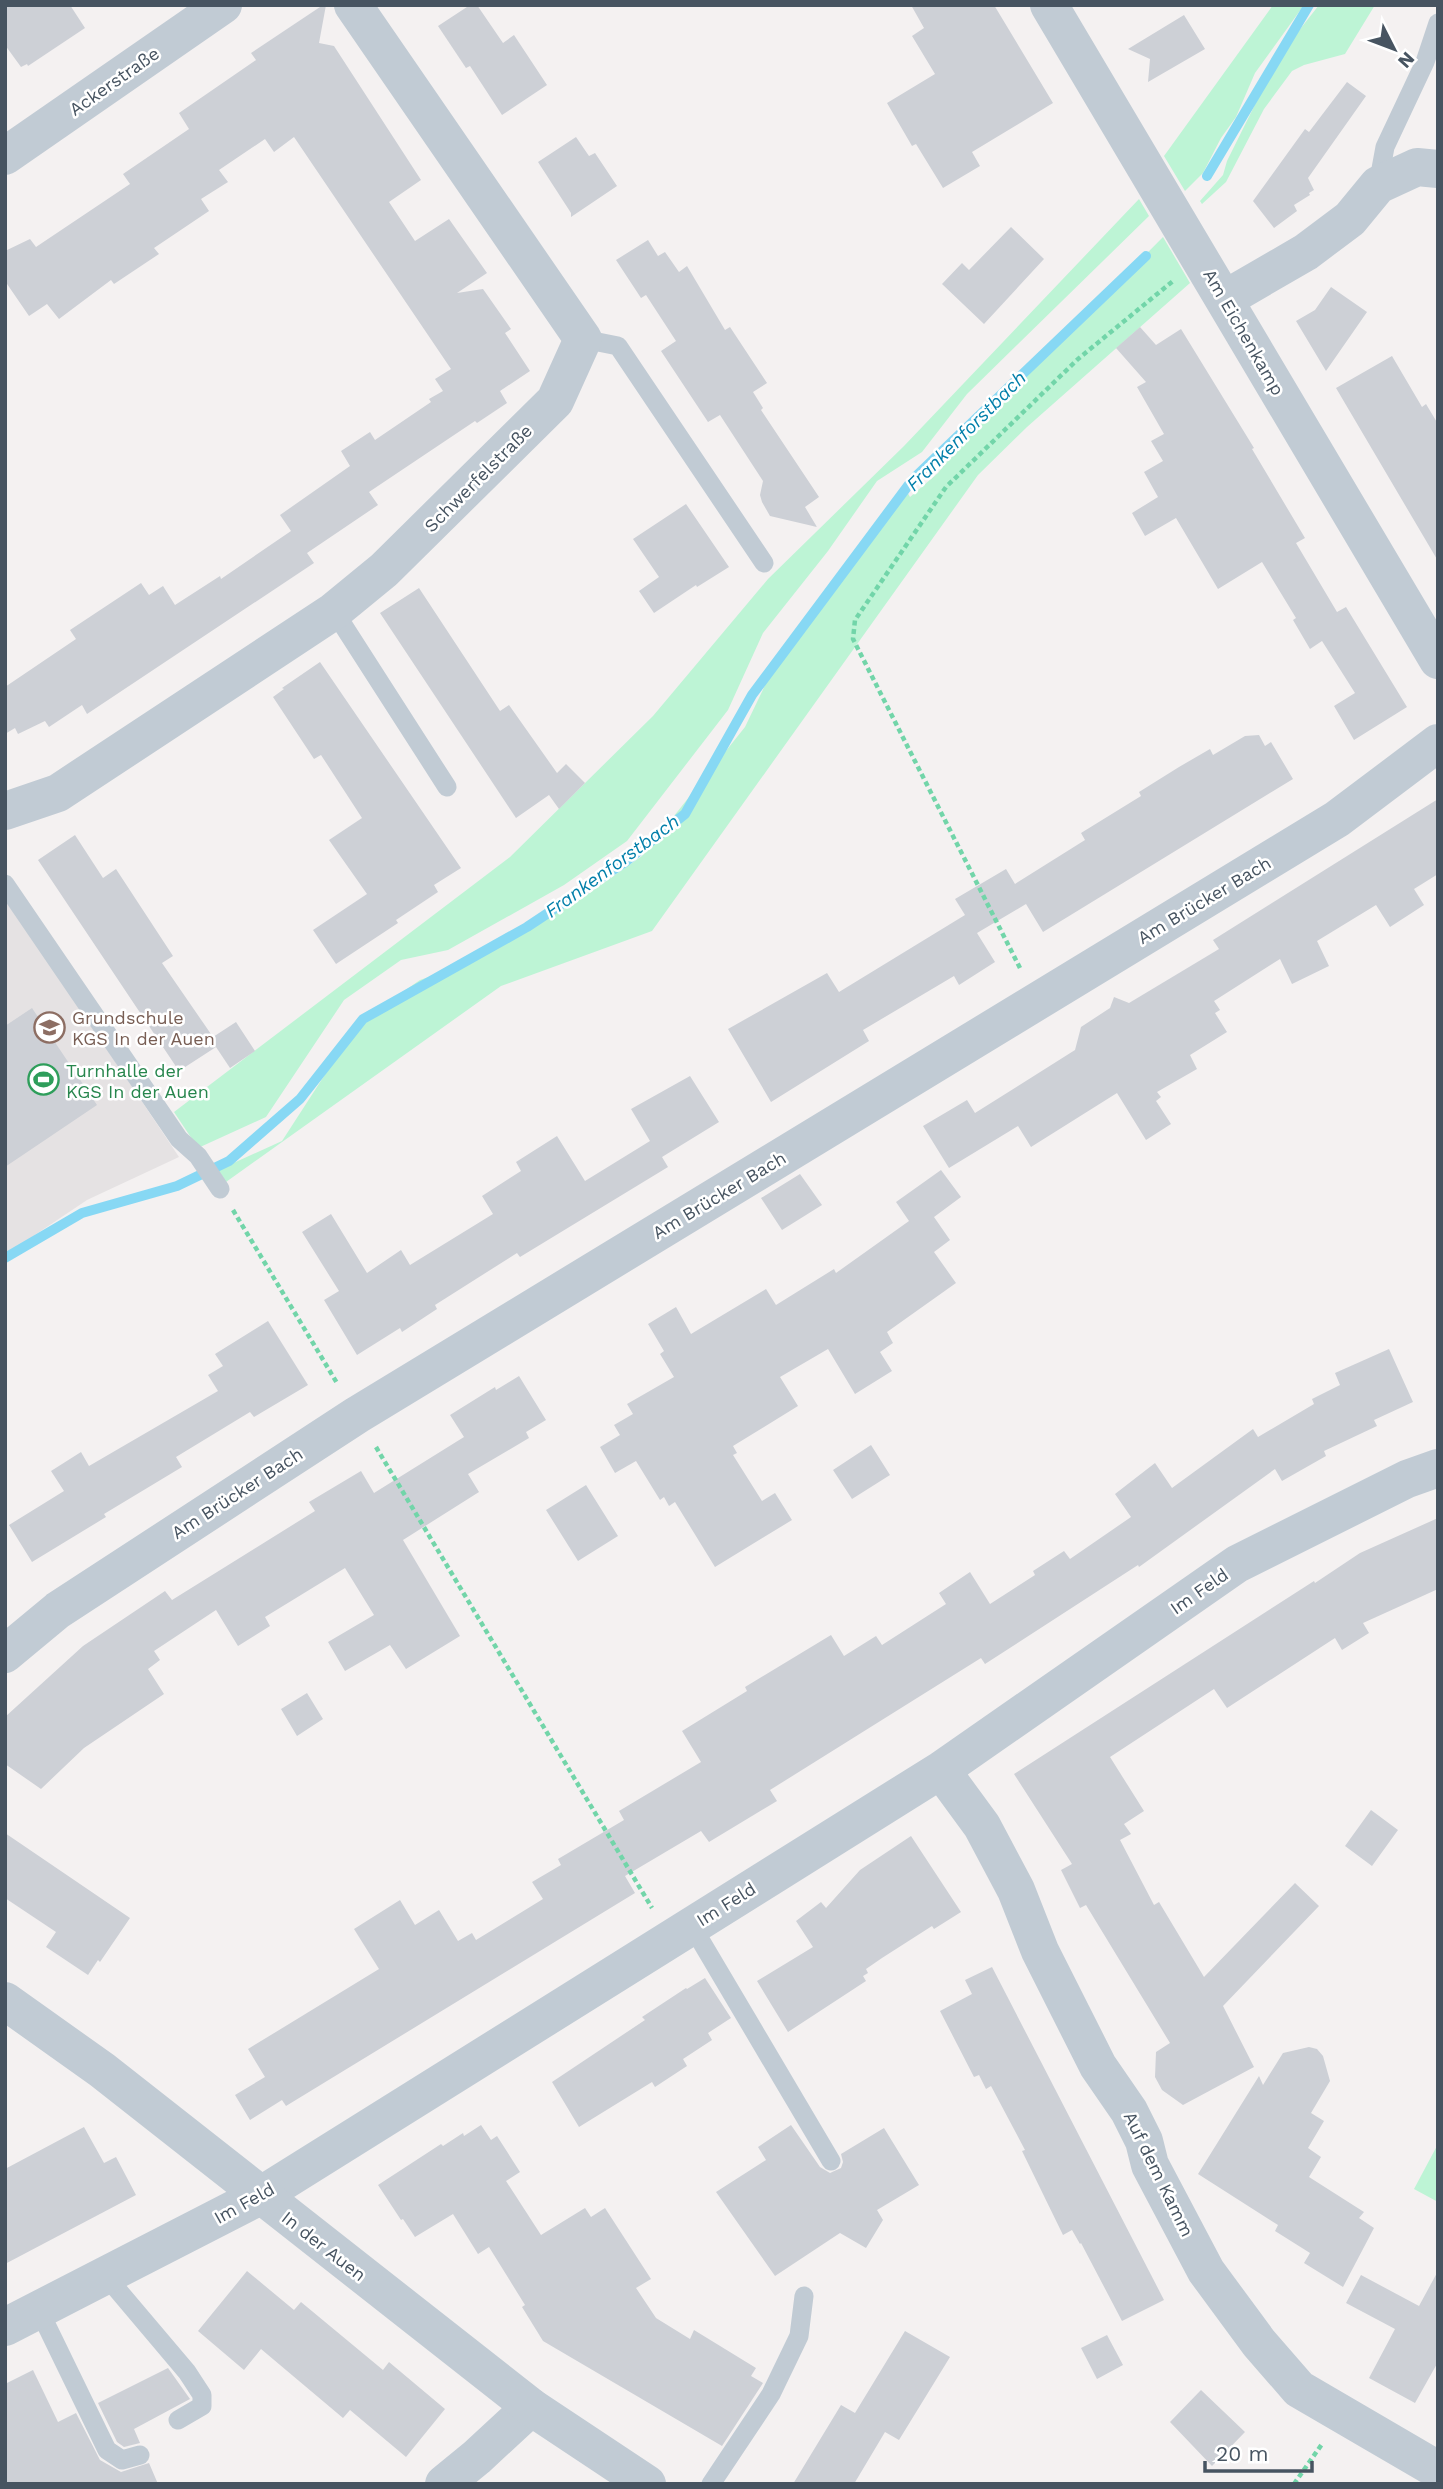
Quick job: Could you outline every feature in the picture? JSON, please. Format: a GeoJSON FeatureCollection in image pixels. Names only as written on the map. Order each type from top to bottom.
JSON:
{"type":"FeatureCollection","features":[{"type":"Feature","properties":{"kind":"street","name":"Ackerstraße"},"geometry":{"type":"LineString","coordinates":[[5,156],[223,5]]}},
{"type":"Feature","properties":{"kind":"street"},"geometry":{"type":"LineString","coordinates":[[353,5],[583,339]]}},
{"type":"Feature","properties":{"kind":"street","name":"Am Eichenkamp"},"geometry":{"type":"LineString","coordinates":[[1049,5],[1225,299],[1408,614],[1438,660]]}},
{"type":"Feature","properties":{"kind":"street"},"geometry":{"type":"LineString","coordinates":[[1225,299],[1306,252],[1350,219],[1378,185],[1417,167],[1438,169]]}},
{"type":"Feature","properties":{"kind":"street","name":"Schwerfelstraße"},"geometry":{"type":"LineString","coordinates":[[5,810],[58,793],[334,611],[384,570],[555,401],[583,339]]}},
{"type":"Feature","properties":{"kind":"street","name":"Am Brücker Bach"},"geometry":{"type":"LineString","coordinates":[[8,1644],[357,1415],[1337,819],[1438,743]]}},
{"type":"Feature","properties":{"kind":"street","name":"Im Feld"},"geometry":{"type":"LineString","coordinates":[[5,2327],[260,2196],[942,1770],[1237,1564],[1408,1479],[1438,1468]]}},
{"type":"Feature","properties":{"kind":"street","name":"Auf dem Kamm"},"geometry":{"type":"LineString","coordinates":[[942,1770],[982,1826],[1016,1890],[1040,1951],[1098,2066],[1129,2111],[1144,2141],[1150,2165],[1206,2271],[1259,2343],[1299,2389],[1438,2470]]}},
{"type":"Feature","properties":{"kind":"street","name":"In der Auen"},"geometry":{"type":"LineString","coordinates":[[5,2001],[102,2070],[531,2407],[647,2484]]}},
{"type":"Feature","properties":{"kind":"street"},"geometry":{"type":"LineString","coordinates":[[444,2484],[531,2407]]}},
{"type":"Feature","properties":{"kind":"lane"},"geometry":{"type":"LineString","coordinates":[[1378,185],[1385,146],[1425,62],[1438,23]]}},
{"type":"Feature","properties":{"kind":"lane"},"geometry":{"type":"LineString","coordinates":[[583,339],[618,345],[764,564]]}},
{"type":"Feature","properties":{"kind":"lane"},"geometry":{"type":"LineString","coordinates":[[334,611],[447,787]]}},
{"type":"Feature","properties":{"kind":"lane"},"geometry":{"type":"LineString","coordinates":[[5,884],[179,1139],[198,1156],[220,1189]]}},
{"type":"Feature","properties":{"kind":"lane"},"geometry":{"type":"LineString","coordinates":[[681,1932],[831,2161]]}},
{"type":"Feature","properties":{"kind":"lane"},"geometry":{"type":"LineString","coordinates":[[106,2275],[187,2372],[202,2395],[202,2406],[178,2420]]}},
{"type":"Feature","properties":{"kind":"lane"},"geometry":{"type":"LineString","coordinates":[[711,2484],[771,2394],[799,2336],[804,2296]]}},
{"type":"Feature","properties":{"kind":"lane"},"geometry":{"type":"LineString","coordinates":[[39,2309],[107,2450],[122,2460],[140,2455]]}},
{"type":"Feature","properties":{"kind":"path"},"geometry":{"type":"LineString","coordinates":[[1038,1001],[853,639],[855,620],[946,487],[1078,359],[1200,258]]}},
{"type":"Feature","properties":{"kind":"path"},"geometry":{"type":"LineString","coordinates":[[220,1189],[357,1415],[681,1932]]}},
{"type":"Feature","properties":{"kind":"path"},"geometry":{"type":"LineString","coordinates":[[1294,2484],[1322,2444],[1338,2412]]}},
{"type":"Feature","properties":{"kind":"shaded area","name":"Grundschule KGS In der Auen"},"geometry":{"type":"Polygon","coordinates":[[[5,897],[179,1157],[87,1200],[5,1255],[5,897]]]}},
{"type":"Feature","properties":{"kind":"green space"},"geometry":{"type":"Polygon","coordinates":[[[1273,5],[1304,5],[1255,73],[1236,117],[1221,138],[1203,173],[1185,191],[1164,156],[1273,5]]]}},
{"type":"Feature","properties":{"kind":"green space"},"geometry":{"type":"Polygon","coordinates":[[[1319,5],[1375,5],[1345,54],[1292,71],[1264,109],[1226,182],[1202,204],[1200,201],[1223,175],[1227,161],[1279,56],[1319,5]]]}},
{"type":"Feature","properties":{"kind":"green space"},"geometry":{"type":"Polygon","coordinates":[[[1139,199],[1149,216],[967,394],[922,452],[877,481],[828,551],[763,633],[728,710],[627,841],[564,885],[448,950],[401,960],[344,1000],[266,1117],[198,1148],[174,1112],[510,857],[653,716],[768,579],[904,446],[1139,199]]]}},
{"type":"Feature","properties":{"kind":"green space"},"geometry":{"type":"Polygon","coordinates":[[[1163,237],[1190,283],[1027,427],[978,475],[652,931],[501,986],[226,1182],[218,1170],[282,1141],[359,1022],[420,980],[463,965],[578,901],[642,856],[745,727],[781,652],[843,576],[905,488],[910,497],[938,473],[984,414],[1009,393],[1007,389],[1054,347],[1163,237]]]}},
{"type":"Feature","properties":{"kind":"green space"},"geometry":{"type":"Polygon","coordinates":[[[1438,2144],[1438,2202],[1414,2189],[1438,2144]]]}},
{"type":"Feature","properties":{"kind":"building"},"geometry":{"type":"Polygon","coordinates":[[[5,5],[70,5],[85,28],[28,66],[27,64],[21,67],[5,45],[5,5]]]}},
{"type":"Feature","properties":{"kind":"building"},"geometry":{"type":"Polygon","coordinates":[[[326,5],[319,43],[334,46],[421,180],[389,202],[415,241],[449,219],[487,273],[457,293],[483,289],[511,329],[505,333],[530,371],[500,391],[507,403],[477,423],[475,421],[369,492],[378,505],[307,553],[314,563],[87,714],[82,705],[49,727],[45,721],[18,734],[15,728],[5,734],[5,687],[76,639],[70,630],[141,583],[149,595],[163,586],[175,605],[220,576],[221,579],[291,531],[280,515],[350,466],[341,451],[370,432],[375,440],[443,391],[435,379],[451,369],[294,137],[274,152],[265,139],[219,170],[228,182],[201,199],[209,211],[154,248],[159,254],[114,284],[111,280],[59,319],[47,304],[29,316],[5,281],[5,251],[30,239],[36,247],[130,184],[123,174],[189,129],[179,113],[256,60],[251,53],[326,5]]]}},
{"type":"Feature","properties":{"kind":"building"},"geometry":{"type":"Polygon","coordinates":[[[470,5],[477,5],[503,43],[514,35],[547,85],[502,115],[470,66],[466,68],[438,26],[470,5]]]}},
{"type":"Feature","properties":{"kind":"building"},"geometry":{"type":"Polygon","coordinates":[[[911,5],[994,5],[1053,103],[972,152],[980,166],[943,188],[916,144],[912,146],[887,103],[935,74],[912,36],[924,28],[911,5]]]}},
{"type":"Feature","properties":{"kind":"building"},"geometry":{"type":"Polygon","coordinates":[[[1184,15],[1205,49],[1148,82],[1150,59],[1128,49],[1184,15]]]}},
{"type":"Feature","properties":{"kind":"building"},"geometry":{"type":"Polygon","coordinates":[[[1347,82],[1366,96],[1308,178],[1314,190],[1294,205],[1297,211],[1274,228],[1253,201],[1305,129],[1309,132],[1347,82]]]}},
{"type":"Feature","properties":{"kind":"building"},"geometry":{"type":"Polygon","coordinates":[[[576,137],[589,156],[595,153],[617,186],[571,217],[538,162],[576,137]]]}},
{"type":"Feature","properties":{"kind":"building"},"geometry":{"type":"Polygon","coordinates":[[[1011,227],[1044,259],[984,324],[942,284],[962,263],[969,270],[1011,227]]]}},
{"type":"Feature","properties":{"kind":"building"},"geometry":{"type":"Polygon","coordinates":[[[648,240],[658,256],[665,252],[679,272],[687,266],[725,330],[730,327],[767,383],[753,392],[763,408],[761,410],[819,497],[805,507],[817,527],[770,516],[760,495],[763,481],[720,415],[708,422],[661,351],[676,341],[646,295],[641,298],[616,260],[648,240]]]}},
{"type":"Feature","properties":{"kind":"building"},"geometry":{"type":"Polygon","coordinates":[[[1331,287],[1367,312],[1326,371],[1296,321],[1315,310],[1331,287]]]}},
{"type":"Feature","properties":{"kind":"building"},"geometry":{"type":"Polygon","coordinates":[[[1140,327],[1156,345],[1181,329],[1305,538],[1296,543],[1337,612],[1346,607],[1407,707],[1354,740],[1334,706],[1355,693],[1322,641],[1310,649],[1293,620],[1296,618],[1262,562],[1218,589],[1176,518],[1145,536],[1132,513],[1158,497],[1144,472],[1163,461],[1151,441],[1164,434],[1137,387],[1146,382],[1116,348],[1140,327]]]}},
{"type":"Feature","properties":{"kind":"building"},"geometry":{"type":"Polygon","coordinates":[[[1392,356],[1422,407],[1426,404],[1438,424],[1438,561],[1336,388],[1392,356]]]}},
{"type":"Feature","properties":{"kind":"building"},"geometry":{"type":"Polygon","coordinates":[[[686,504],[729,567],[654,613],[639,591],[659,577],[633,539],[686,504]]]}},
{"type":"Feature","properties":{"kind":"building"},"geometry":{"type":"Polygon","coordinates":[[[419,588],[500,711],[509,705],[557,773],[566,764],[585,783],[559,809],[549,795],[516,818],[380,613],[419,588]]]}},
{"type":"Feature","properties":{"kind":"building"},"geometry":{"type":"Polygon","coordinates":[[[320,662],[461,868],[434,885],[438,892],[396,920],[398,923],[336,964],[313,930],[367,894],[329,840],[362,818],[321,755],[314,759],[273,697],[320,662]]]}},
{"type":"Feature","properties":{"kind":"building"},"geometry":{"type":"Polygon","coordinates":[[[1259,735],[1265,746],[1271,742],[1293,779],[1043,932],[1026,904],[977,933],[995,962],[959,985],[954,976],[863,1030],[869,1041],[771,1102],[728,1029],[827,973],[839,992],[965,915],[955,899],[1006,869],[1015,884],[1085,840],[1081,833],[1141,796],[1139,792],[1179,767],[1210,749],[1213,755],[1245,736],[1259,735]]]}},
{"type":"Feature","properties":{"kind":"building"},"geometry":{"type":"Polygon","coordinates":[[[1438,799],[1438,874],[1414,889],[1424,905],[1390,927],[1376,905],[1317,941],[1329,966],[1292,984],[1280,959],[1214,1001],[1220,1010],[1215,1013],[1227,1032],[1190,1055],[1197,1069],[1157,1092],[1161,1097],[1156,1101],[1171,1124],[1146,1140],[1117,1093],[1031,1147],[1018,1126],[949,1168],[923,1126],[967,1100],[975,1113],[1075,1050],[1081,1027],[1110,1008],[1114,997],[1129,1003],[1219,949],[1213,940],[1438,799]]]}},
{"type":"Feature","properties":{"kind":"building"},"geometry":{"type":"Polygon","coordinates":[[[75,835],[103,878],[116,869],[173,956],[162,963],[213,1037],[236,1022],[255,1051],[230,1068],[216,1047],[179,1071],[38,860],[75,835]]]}},
{"type":"Feature","properties":{"kind":"building","name":"Turnhalle der KGS In der Auen"},"geometry":{"type":"Polygon","coordinates":[[[32,1008],[97,1105],[5,1167],[5,1026],[32,1008]]]}},
{"type":"Feature","properties":{"kind":"building"},"geometry":{"type":"Polygon","coordinates":[[[690,1076],[719,1122],[662,1157],[668,1167],[520,1257],[517,1253],[435,1305],[437,1309],[402,1332],[400,1328],[357,1355],[324,1300],[339,1291],[302,1232],[331,1214],[367,1273],[401,1250],[410,1265],[493,1214],[482,1196],[521,1171],[516,1162],[557,1136],[585,1181],[650,1141],[631,1109],[690,1076]]]}},
{"type":"Feature","properties":{"kind":"building"},"geometry":{"type":"Polygon","coordinates":[[[941,1170],[961,1197],[934,1217],[950,1240],[934,1252],[956,1283],[887,1332],[893,1343],[880,1352],[892,1371],[855,1394],[828,1349],[780,1377],[798,1406],[733,1446],[737,1453],[733,1455],[762,1501],[775,1493],[792,1520],[715,1567],[675,1502],[669,1506],[664,1497],[660,1500],[636,1461],[615,1473],[600,1447],[620,1435],[614,1425],[633,1414],[627,1404],[674,1377],[660,1354],[664,1351],[648,1324],[676,1307],[691,1334],[766,1289],[776,1305],[834,1269],[836,1273],[909,1221],[896,1202],[941,1170]]]}},
{"type":"Feature","properties":{"kind":"building"},"geometry":{"type":"Polygon","coordinates":[[[800,1174],[822,1205],[782,1230],[761,1198],[800,1174]]]}},
{"type":"Feature","properties":{"kind":"building"},"geometry":{"type":"Polygon","coordinates":[[[268,1321],[308,1385],[254,1417],[250,1412],[176,1457],[182,1467],[32,1562],[9,1525],[64,1491],[51,1471],[81,1452],[89,1466],[218,1391],[208,1375],[223,1366],[215,1354],[268,1321]]]}},
{"type":"Feature","properties":{"kind":"building"},"geometry":{"type":"Polygon","coordinates":[[[1389,1349],[1413,1402],[1374,1420],[1377,1426],[1324,1451],[1326,1456],[1282,1481],[1275,1469],[1139,1567],[1138,1565],[985,1664],[981,1658],[770,1790],[777,1801],[709,1842],[701,1831],[625,1876],[635,1893],[286,2106],[282,2100],[250,2120],[235,2095],[265,2077],[248,2049],[379,1969],[354,1929],[400,1900],[415,1925],[439,1910],[458,1941],[472,1933],[476,1940],[543,1899],[532,1882],[561,1865],[558,1859],[624,1820],[619,1811],[701,1762],[682,1731],[747,1691],[745,1687],[831,1635],[844,1656],[876,1636],[882,1645],[946,1604],[939,1593],[970,1572],[990,1604],[1035,1575],[1033,1571],[1064,1551],[1070,1559],[1131,1517],[1115,1494],[1155,1463],[1172,1488],[1253,1429],[1258,1437],[1314,1404],[1312,1399],[1340,1385],[1335,1373],[1389,1349]]]}},
{"type":"Feature","properties":{"kind":"building"},"geometry":{"type":"Polygon","coordinates":[[[519,1376],[546,1420],[526,1432],[529,1438],[468,1474],[479,1492],[403,1540],[460,1636],[406,1669],[390,1645],[345,1671],[328,1642],[374,1615],[345,1568],[265,1617],[270,1626],[238,1646],[216,1610],[154,1651],[160,1660],[148,1669],[164,1694],[84,1748],[41,1789],[5,1764],[5,1717],[83,1646],[165,1591],[172,1600],[315,1511],[309,1502],[361,1471],[374,1493],[464,1437],[450,1415],[495,1387],[496,1390],[519,1376]]]}},
{"type":"Feature","properties":{"kind":"building"},"geometry":{"type":"Polygon","coordinates":[[[871,1445],[890,1475],[852,1499],[833,1470],[871,1445]]]}},
{"type":"Feature","properties":{"kind":"building"},"geometry":{"type":"Polygon","coordinates":[[[586,1485],[618,1536],[578,1561],[546,1510],[586,1485]]]}},
{"type":"Feature","properties":{"kind":"building"},"geometry":{"type":"Polygon","coordinates":[[[1438,1518],[1438,1589],[1363,1623],[1369,1633],[1342,1650],[1335,1638],[1227,1708],[1214,1689],[1110,1757],[1144,1811],[1124,1824],[1131,1834],[1120,1840],[1154,1905],[1159,1902],[1204,1977],[1295,1883],[1319,1906],[1223,2006],[1254,2067],[1183,2105],[1162,2090],[1155,2077],[1156,2052],[1170,2043],[1086,1905],[1080,1908],[1061,1870],[1072,1864],[1014,1774],[1360,1553],[1438,1518]]]}},
{"type":"Feature","properties":{"kind":"building"},"geometry":{"type":"Polygon","coordinates":[[[307,1693],[323,1719],[297,1736],[281,1709],[307,1693]]]}},
{"type":"Feature","properties":{"kind":"building"},"geometry":{"type":"Polygon","coordinates":[[[1371,1810],[1398,1830],[1372,1866],[1345,1846],[1371,1810]]]}},
{"type":"Feature","properties":{"kind":"building"},"geometry":{"type":"Polygon","coordinates":[[[5,1833],[130,1918],[88,1975],[46,1947],[56,1932],[5,1898],[5,1833]]]}},
{"type":"Feature","properties":{"kind":"building"},"geometry":{"type":"Polygon","coordinates":[[[911,1836],[961,1912],[934,1929],[932,1926],[866,1969],[868,1973],[863,1976],[866,1981],[788,2032],[757,1981],[813,1947],[796,1921],[821,1902],[826,1908],[860,1870],[911,1836]]]}},
{"type":"Feature","properties":{"kind":"building"},"geometry":{"type":"Polygon","coordinates":[[[992,1967],[1164,2300],[1122,2321],[1081,2243],[1072,2230],[1063,2235],[1022,2151],[1025,2150],[991,2086],[986,2089],[979,2075],[974,2077],[940,2011],[972,1994],[965,1980],[992,1967]]]}},
{"type":"Feature","properties":{"kind":"building"},"geometry":{"type":"Polygon","coordinates":[[[705,1978],[731,2018],[708,2033],[712,2040],[683,2059],[687,2066],[655,2087],[652,2082],[579,2127],[552,2082],[645,2020],[642,2017],[705,1978]]]}},
{"type":"Feature","properties":{"kind":"building"},"geometry":{"type":"Polygon","coordinates":[[[1309,2047],[1317,2049],[1323,2056],[1330,2081],[1311,2113],[1324,2121],[1308,2148],[1321,2157],[1309,2177],[1364,2212],[1359,2218],[1374,2228],[1343,2287],[1304,2263],[1310,2253],[1275,2231],[1278,2225],[1198,2174],[1259,2076],[1263,2085],[1283,2053],[1309,2047]]]}},
{"type":"Feature","properties":{"kind":"building"},"geometry":{"type":"Polygon","coordinates":[[[481,2125],[491,2140],[497,2136],[520,2172],[506,2181],[541,2235],[585,2208],[591,2217],[605,2208],[651,2279],[636,2288],[656,2318],[690,2339],[694,2330],[756,2368],[751,2376],[763,2383],[722,2446],[543,2341],[522,2307],[525,2305],[489,2247],[478,2254],[453,2214],[415,2237],[403,2219],[401,2220],[378,2185],[441,2144],[443,2146],[481,2125]]]}},
{"type":"Feature","properties":{"kind":"building"},"geometry":{"type":"Polygon","coordinates":[[[791,2125],[820,2167],[830,2173],[841,2168],[841,2154],[884,2128],[919,2185],[877,2210],[883,2220],[866,2248],[840,2233],[775,2276],[716,2192],[766,2160],[758,2147],[791,2125]]]}},
{"type":"Feature","properties":{"kind":"building"},"geometry":{"type":"Polygon","coordinates":[[[84,2127],[104,2163],[116,2157],[136,2195],[5,2264],[5,2169],[84,2127]]]}},
{"type":"Feature","properties":{"kind":"building"},"geometry":{"type":"Polygon","coordinates":[[[247,2271],[294,2310],[301,2302],[383,2370],[389,2362],[445,2409],[406,2457],[350,2410],[343,2418],[261,2349],[244,2370],[198,2331],[247,2271]]]}},
{"type":"Feature","properties":{"kind":"building"},"geometry":{"type":"Polygon","coordinates":[[[1438,2271],[1438,2362],[1415,2403],[1369,2378],[1395,2329],[1346,2303],[1361,2275],[1419,2306],[1438,2271]]]}},
{"type":"Feature","properties":{"kind":"building"},"geometry":{"type":"Polygon","coordinates":[[[905,2331],[950,2357],[899,2440],[885,2432],[854,2484],[793,2484],[841,2405],[855,2413],[905,2331]]]}},
{"type":"Feature","properties":{"kind":"building"},"geometry":{"type":"Polygon","coordinates":[[[1107,2335],[1123,2365],[1097,2379],[1081,2348],[1107,2335]]]}},
{"type":"Feature","properties":{"kind":"building"},"geometry":{"type":"Polygon","coordinates":[[[168,2368],[190,2399],[134,2429],[140,2443],[124,2447],[117,2442],[98,2403],[168,2368]]]}},
{"type":"Feature","properties":{"kind":"building"},"geometry":{"type":"Polygon","coordinates":[[[33,2370],[58,2422],[76,2413],[100,2460],[121,2472],[149,2463],[158,2484],[5,2484],[5,2384],[33,2370]]]}},
{"type":"Feature","properties":{"kind":"building"},"geometry":{"type":"Polygon","coordinates":[[[1201,2390],[1245,2432],[1212,2466],[1170,2422],[1201,2390]]]}},
{"type":"Feature","properties":{"kind":"waterway","name":"Frankenforstbach"},"geometry":{"type":"LineString","coordinates":[[1207,176],[1309,5]]}},
{"type":"Feature","properties":{"kind":"waterway","name":"Frankenforstbach"},"geometry":{"type":"LineString","coordinates":[[5,1258],[82,1213],[177,1186],[229,1161],[300,1099],[363,1019],[527,927],[625,862],[685,814],[752,695],[913,479],[1146,256]]}},
{"type":"Feature","properties":{"kind":"place","name":"Grundschule KGS In der Auen"},"geometry":{"type":"Point","coordinates":[49,1027]}},
{"type":"Feature","properties":{"kind":"place","name":"Turnhalle der KGS In der Auen"},"geometry":{"type":"Point","coordinates":[43,1080]}}]}
